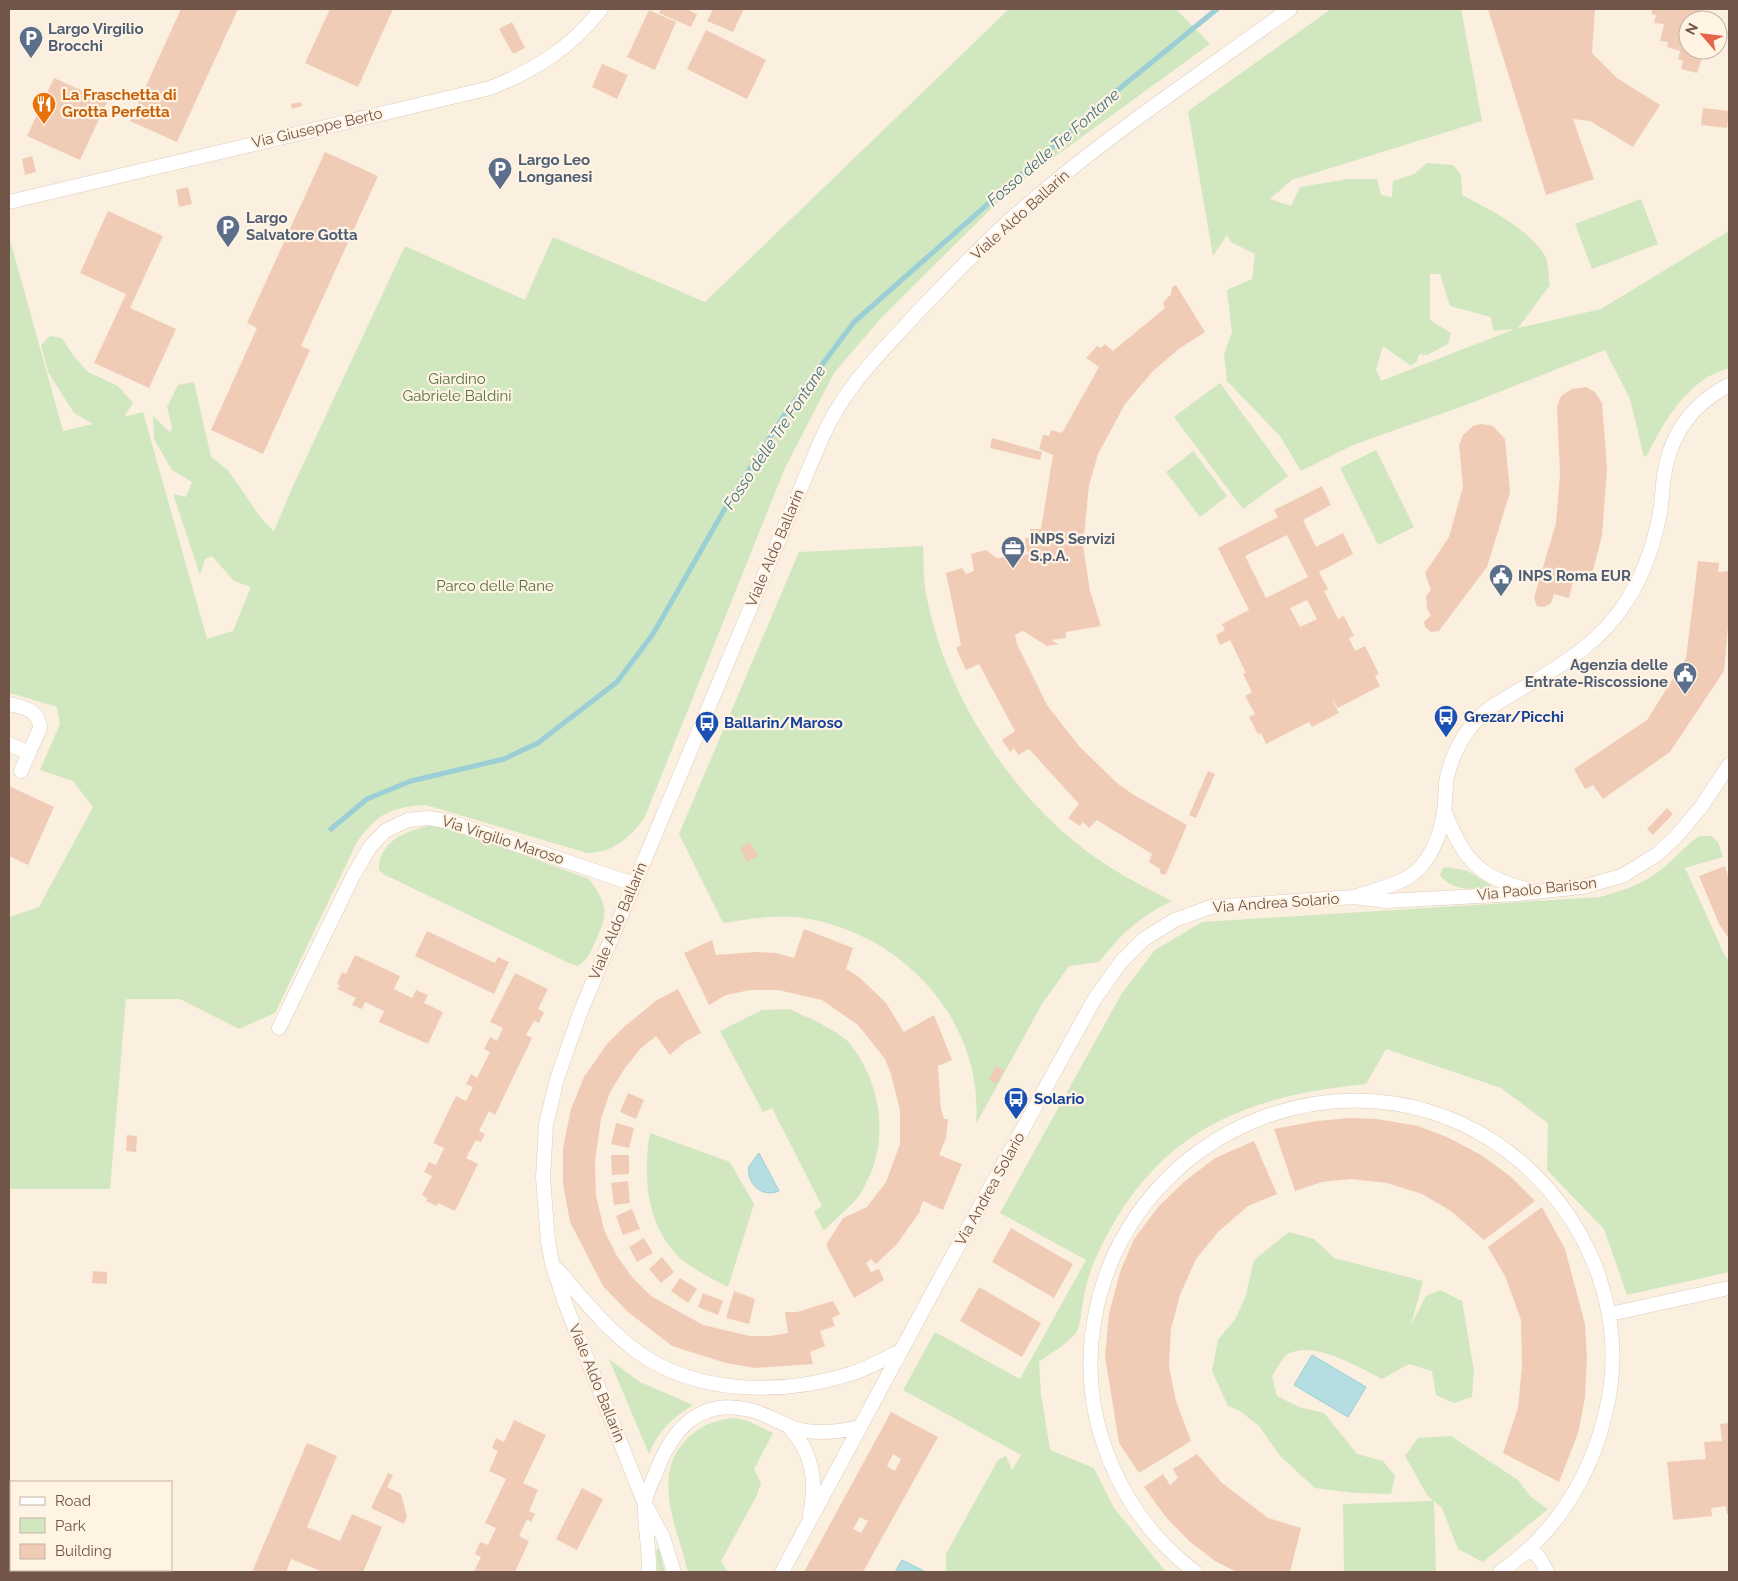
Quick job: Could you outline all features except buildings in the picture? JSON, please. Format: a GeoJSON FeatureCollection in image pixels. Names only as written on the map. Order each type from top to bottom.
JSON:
{"type":"FeatureCollection","features":[{"type":"Feature","properties":{"kind":"street","name":"Via Giuseppe Berto"},"geometry":{"type":"LineString","coordinates":[[9,202],[228,148],[490,88],[543,64],[577,36],[601,9]]}},
{"type":"Feature","properties":{"kind":"street","name":"Viale Aldo Ballarin"},"geometry":{"type":"LineString","coordinates":[[674,1572],[662,1537],[644,1502],[586,1356],[552,1262],[545,1218],[544,1142],[549,1107],[568,1044],[829,421],[848,390],[934,296],[1018,212],[1100,147],[1290,9]]}},
{"type":"Feature","properties":{"kind":"street"},"geometry":{"type":"LineString","coordinates":[[1354,897],[1392,884],[1415,872],[1433,848],[1444,810],[1446,783],[1457,748],[1480,717],[1506,697],[1558,668],[1584,649],[1606,629],[1622,608],[1635,587],[1649,555],[1659,518],[1668,454],[1676,435],[1698,406],[1713,394],[1729,385]]}},
{"type":"Feature","properties":{"kind":"street"},"geometry":{"type":"LineString","coordinates":[[9,704],[28,709],[38,718],[40,728],[21,771]]}},
{"type":"Feature","properties":{"kind":"street"},"geometry":{"type":"LineString","coordinates":[[9,744],[29,753]]}},
{"type":"Feature","properties":{"kind":"street","name":"Via Paolo Barison"},"geometry":{"type":"LineString","coordinates":[[1354,897],[1386,901],[1569,889],[1602,883],[1622,876],[1644,864],[1662,850],[1682,830],[1729,764]]}},
{"type":"Feature","properties":{"kind":"street"},"geometry":{"type":"LineString","coordinates":[[1444,810],[1459,846],[1482,871],[1507,883],[1538,891]]}},
{"type":"Feature","properties":{"kind":"street","name":"Via Virgilio Maroso"},"geometry":{"type":"LineString","coordinates":[[279,1028],[361,860],[379,836],[399,823],[418,818],[447,821],[634,884]]}},
{"type":"Feature","properties":{"kind":"street","name":"Via Andrea Solario"},"geometry":{"type":"LineString","coordinates":[[782,1572],[1094,1000],[1114,970],[1136,945],[1175,920],[1211,907],[1354,897]]}},
{"type":"Feature","properties":{"kind":"street"},"geometry":{"type":"LineString","coordinates":[[1195,1572],[1173,1554],[1150,1530],[1135,1509],[1116,1476],[1104,1445],[1096,1416],[1091,1355],[1099,1297],[1110,1263],[1127,1230],[1164,1180],[1192,1155],[1213,1141],[1269,1114],[1330,1102],[1355,1100],[1395,1104],[1434,1114],[1459,1123],[1495,1143],[1517,1159],[1557,1200],[1575,1225],[1592,1258],[1610,1314],[1613,1373],[1602,1430],[1587,1470],[1575,1493],[1530,1550],[1500,1572]]}},
{"type":"Feature","properties":{"kind":"street","name":"Viale Aldo Ballarin"},"geometry":{"type":"LineString","coordinates":[[552,1262],[612,1330],[637,1352],[678,1374],[709,1382],[775,1388],[820,1382],[851,1374],[902,1350]]}},
{"type":"Feature","properties":{"kind":"street"},"geometry":{"type":"LineString","coordinates":[[1610,1314],[1729,1288]]}},
{"type":"Feature","properties":{"kind":"street","name":"Viale Aldo Ballarin"},"geometry":{"type":"LineString","coordinates":[[649,1572],[644,1502],[667,1445],[683,1425],[693,1418],[711,1410],[737,1408],[763,1414],[789,1427],[828,1432],[860,1427]]}},
{"type":"Feature","properties":{"kind":"street","name":"Viale Aldo Ballarin"},"geometry":{"type":"LineString","coordinates":[[789,1427],[807,1451],[812,1467],[814,1489],[808,1526]]}},
{"type":"Feature","properties":{"kind":"street"},"geometry":{"type":"LineString","coordinates":[[1530,1550],[1539,1557],[1547,1572]]}},
{"type":"Feature","properties":{"kind":"green space","name":"Parco delle Rane"},"geometry":{"type":"Polygon","coordinates":[[[1009,9],[1176,9],[1210,44],[1013,187],[882,317],[834,373],[785,468],[644,819],[620,843],[605,850],[587,853],[426,805],[403,808],[386,813],[372,824],[357,842],[275,1013],[239,1029],[180,999],[126,999],[110,1189],[9,1189],[9,917],[39,907],[93,807],[73,781],[40,770],[60,724],[57,707],[10,693],[9,236],[63,431],[93,424],[74,413],[48,372],[41,345],[50,336],[62,338],[73,355],[88,372],[118,386],[133,403],[124,417],[143,412],[207,639],[233,631],[251,587],[234,581],[212,556],[205,559],[200,575],[173,494],[186,497],[192,482],[172,470],[154,439],[153,416],[171,433],[172,427],[167,407],[178,385],[194,382],[211,457],[228,470],[261,518],[274,531],[293,486],[405,246],[525,300],[553,237],[705,302],[1009,9]]]}},
{"type":"Feature","properties":{"kind":"green space"},"geometry":{"type":"Polygon","coordinates":[[[1331,9],[1461,9],[1482,121],[1292,180],[1270,199],[1291,206],[1300,187],[1348,179],[1377,179],[1381,195],[1392,197],[1393,181],[1414,174],[1427,163],[1453,165],[1461,175],[1462,195],[1518,227],[1528,235],[1546,257],[1550,285],[1518,328],[1601,309],[1729,231],[1729,368],[1714,373],[1701,381],[1679,402],[1644,457],[1630,399],[1605,350],[1474,402],[1353,445],[1301,471],[1280,436],[1227,381],[1224,355],[1232,332],[1227,290],[1252,279],[1255,254],[1231,242],[1227,235],[1213,256],[1188,111],[1331,9]],[[1430,274],[1430,320],[1451,333],[1448,344],[1427,355],[1419,354],[1417,361],[1411,366],[1383,346],[1376,369],[1381,381],[1515,329],[1493,331],[1491,317],[1450,306],[1440,274],[1430,274]]]}},
{"type":"Feature","properties":{"kind":"green space"},"geometry":{"type":"Polygon","coordinates":[[[1641,199],[1658,244],[1592,269],[1575,224],[1641,199]]]}},
{"type":"Feature","properties":{"kind":"green space"},"geometry":{"type":"Polygon","coordinates":[[[1220,383],[1288,476],[1243,509],[1174,417],[1220,383]]]}},
{"type":"Feature","properties":{"kind":"green space"},"geometry":{"type":"Polygon","coordinates":[[[1376,450],[1414,527],[1378,545],[1340,468],[1376,450]]]}},
{"type":"Feature","properties":{"kind":"green space"},"geometry":{"type":"Polygon","coordinates":[[[1193,451],[1227,496],[1200,517],[1166,472],[1193,451]]]}},
{"type":"Feature","properties":{"kind":"green space"},"geometry":{"type":"Polygon","coordinates":[[[923,546],[925,588],[944,659],[978,728],[999,760],[1048,818],[1086,851],[1109,867],[1172,901],[1140,920],[1115,942],[1099,962],[1069,966],[1042,1004],[976,1124],[975,1086],[966,1050],[951,1018],[930,988],[904,963],[873,942],[839,927],[803,918],[783,917],[723,923],[679,834],[799,552],[923,546]]]}},
{"type":"Feature","properties":{"kind":"green space"},"geometry":{"type":"Polygon","coordinates":[[[433,825],[448,827],[589,879],[600,896],[603,904],[604,918],[586,959],[578,966],[569,963],[383,874],[379,870],[380,860],[389,844],[414,830],[433,825]]]}},
{"type":"Feature","properties":{"kind":"green space"},"geometry":{"type":"Polygon","coordinates":[[[1699,836],[1711,836],[1718,842],[1723,857],[1685,868],[1729,961],[1729,1272],[1627,1295],[1604,1229],[1547,1170],[1548,1123],[1501,1088],[1386,1049],[1366,1084],[1319,1090],[1276,1100],[1237,1113],[1202,1131],[1170,1154],[1142,1183],[1116,1219],[1090,1271],[1077,1331],[1065,1343],[1039,1362],[1041,1394],[1050,1450],[1094,1468],[1114,1508],[1166,1572],[946,1572],[946,1554],[998,1460],[1006,1456],[1012,1470],[1021,1455],[903,1390],[935,1332],[1020,1379],[1086,1260],[1000,1213],[1122,993],[1155,950],[1202,922],[1600,897],[1645,881],[1663,868],[1699,836]]]}},
{"type":"Feature","properties":{"kind":"green space"},"geometry":{"type":"Polygon","coordinates":[[[1443,868],[1468,871],[1492,886],[1479,889],[1457,887],[1444,880],[1440,875],[1443,868]]]}},
{"type":"Feature","properties":{"kind":"green space"},"geometry":{"type":"Polygon","coordinates":[[[789,1009],[831,1029],[851,1045],[869,1076],[878,1110],[878,1145],[868,1179],[859,1196],[824,1231],[814,1212],[822,1206],[772,1108],[763,1112],[720,1031],[762,1010],[789,1009]]]}},
{"type":"Feature","properties":{"kind":"green space"},"geometry":{"type":"Polygon","coordinates":[[[650,1133],[730,1162],[754,1204],[728,1287],[685,1262],[672,1250],[662,1235],[650,1203],[647,1168],[650,1133]]]}},
{"type":"Feature","properties":{"kind":"green space"},"geometry":{"type":"Polygon","coordinates":[[[1289,1232],[1314,1239],[1334,1258],[1423,1281],[1411,1325],[1426,1296],[1440,1290],[1462,1301],[1474,1371],[1472,1397],[1454,1403],[1436,1395],[1432,1371],[1409,1364],[1382,1379],[1349,1362],[1310,1350],[1288,1354],[1281,1361],[1272,1376],[1277,1396],[1299,1407],[1324,1413],[1357,1454],[1383,1461],[1395,1476],[1391,1494],[1354,1493],[1315,1488],[1280,1456],[1260,1427],[1240,1411],[1228,1406],[1212,1371],[1218,1340],[1236,1318],[1246,1295],[1254,1260],[1289,1232]]]}},
{"type":"Feature","properties":{"kind":"green space"},"geometry":{"type":"Polygon","coordinates":[[[609,1359],[640,1382],[693,1405],[666,1426],[656,1439],[649,1454],[609,1359]]]}},
{"type":"Feature","properties":{"kind":"green space"},"geometry":{"type":"Polygon","coordinates":[[[736,1418],[748,1421],[773,1433],[754,1469],[761,1483],[757,1495],[721,1561],[728,1572],[688,1572],[670,1504],[668,1487],[670,1470],[675,1455],[685,1441],[696,1431],[721,1420],[736,1418]]]}},
{"type":"Feature","properties":{"kind":"green space"},"geometry":{"type":"Polygon","coordinates":[[[1451,1436],[1518,1480],[1530,1496],[1548,1509],[1483,1562],[1458,1549],[1442,1508],[1434,1501],[1436,1572],[1344,1572],[1343,1504],[1433,1501],[1427,1495],[1405,1456],[1418,1438],[1451,1436]]]}},
{"type":"Feature","properties":{"kind":"green space"},"geometry":{"type":"Polygon","coordinates":[[[659,1549],[665,1572],[658,1572],[656,1550],[659,1549]]]}},
{"type":"Feature","properties":{"kind":"water"},"geometry":{"type":"Polygon","coordinates":[[[759,1153],[779,1191],[767,1193],[756,1188],[753,1184],[750,1178],[749,1166],[759,1153]]]}},
{"type":"Feature","properties":{"kind":"water"},"geometry":{"type":"Polygon","coordinates":[[[1312,1355],[1366,1387],[1348,1417],[1294,1385],[1312,1355]]]}},
{"type":"Feature","properties":{"kind":"water"},"geometry":{"type":"Polygon","coordinates":[[[902,1560],[926,1572],[895,1572],[902,1560]]]}},
{"type":"Feature","properties":{"kind":"waterway","name":"Fosso delle Tre Fontane"},"geometry":{"type":"LineString","coordinates":[[331,829],[367,799],[411,781],[504,759],[538,743],[617,682],[653,634],[731,498],[785,414],[854,322],[1108,98],[1217,9]]}},
{"type":"Feature","properties":{"kind":"place","name":"Largo Virgilio Brocchi"},"geometry":{"type":"Point","coordinates":[31,59]}},
{"type":"Feature","properties":{"kind":"place","name":"La Fraschetta di Grotta Perfetta"},"geometry":{"type":"Point","coordinates":[44,125]}},
{"type":"Feature","properties":{"kind":"place","name":"Largo Leo Longanesi"},"geometry":{"type":"Point","coordinates":[500,190]}},
{"type":"Feature","properties":{"kind":"place","name":"Largo Salvatore Gotta"},"geometry":{"type":"Point","coordinates":[228,248]}},
{"type":"Feature","properties":{"kind":"place","name":"INPS Servizi S.p.A."},"geometry":{"type":"Point","coordinates":[1013,569]}},
{"type":"Feature","properties":{"kind":"place","name":"INPS Roma EUR"},"geometry":{"type":"Point","coordinates":[1501,597]}},
{"type":"Feature","properties":{"kind":"place","name":"Agenzia delle Entrate-Riscossione"},"geometry":{"type":"Point","coordinates":[1685,695]}},
{"type":"Feature","properties":{"kind":"place","name":"Grezar/Picchi"},"geometry":{"type":"Point","coordinates":[1446,738]}},
{"type":"Feature","properties":{"kind":"place","name":"Ballarin/Maroso"},"geometry":{"type":"Point","coordinates":[707,744]}},
{"type":"Feature","properties":{"kind":"place","name":"Solario"},"geometry":{"type":"Point","coordinates":[1016,1120]}},
{"type":"Feature","properties":{"kind":"park label","name":"Giardino Gabriele Baldini"},"geometry":{"type":"Point","coordinates":[457,388]}}]}
